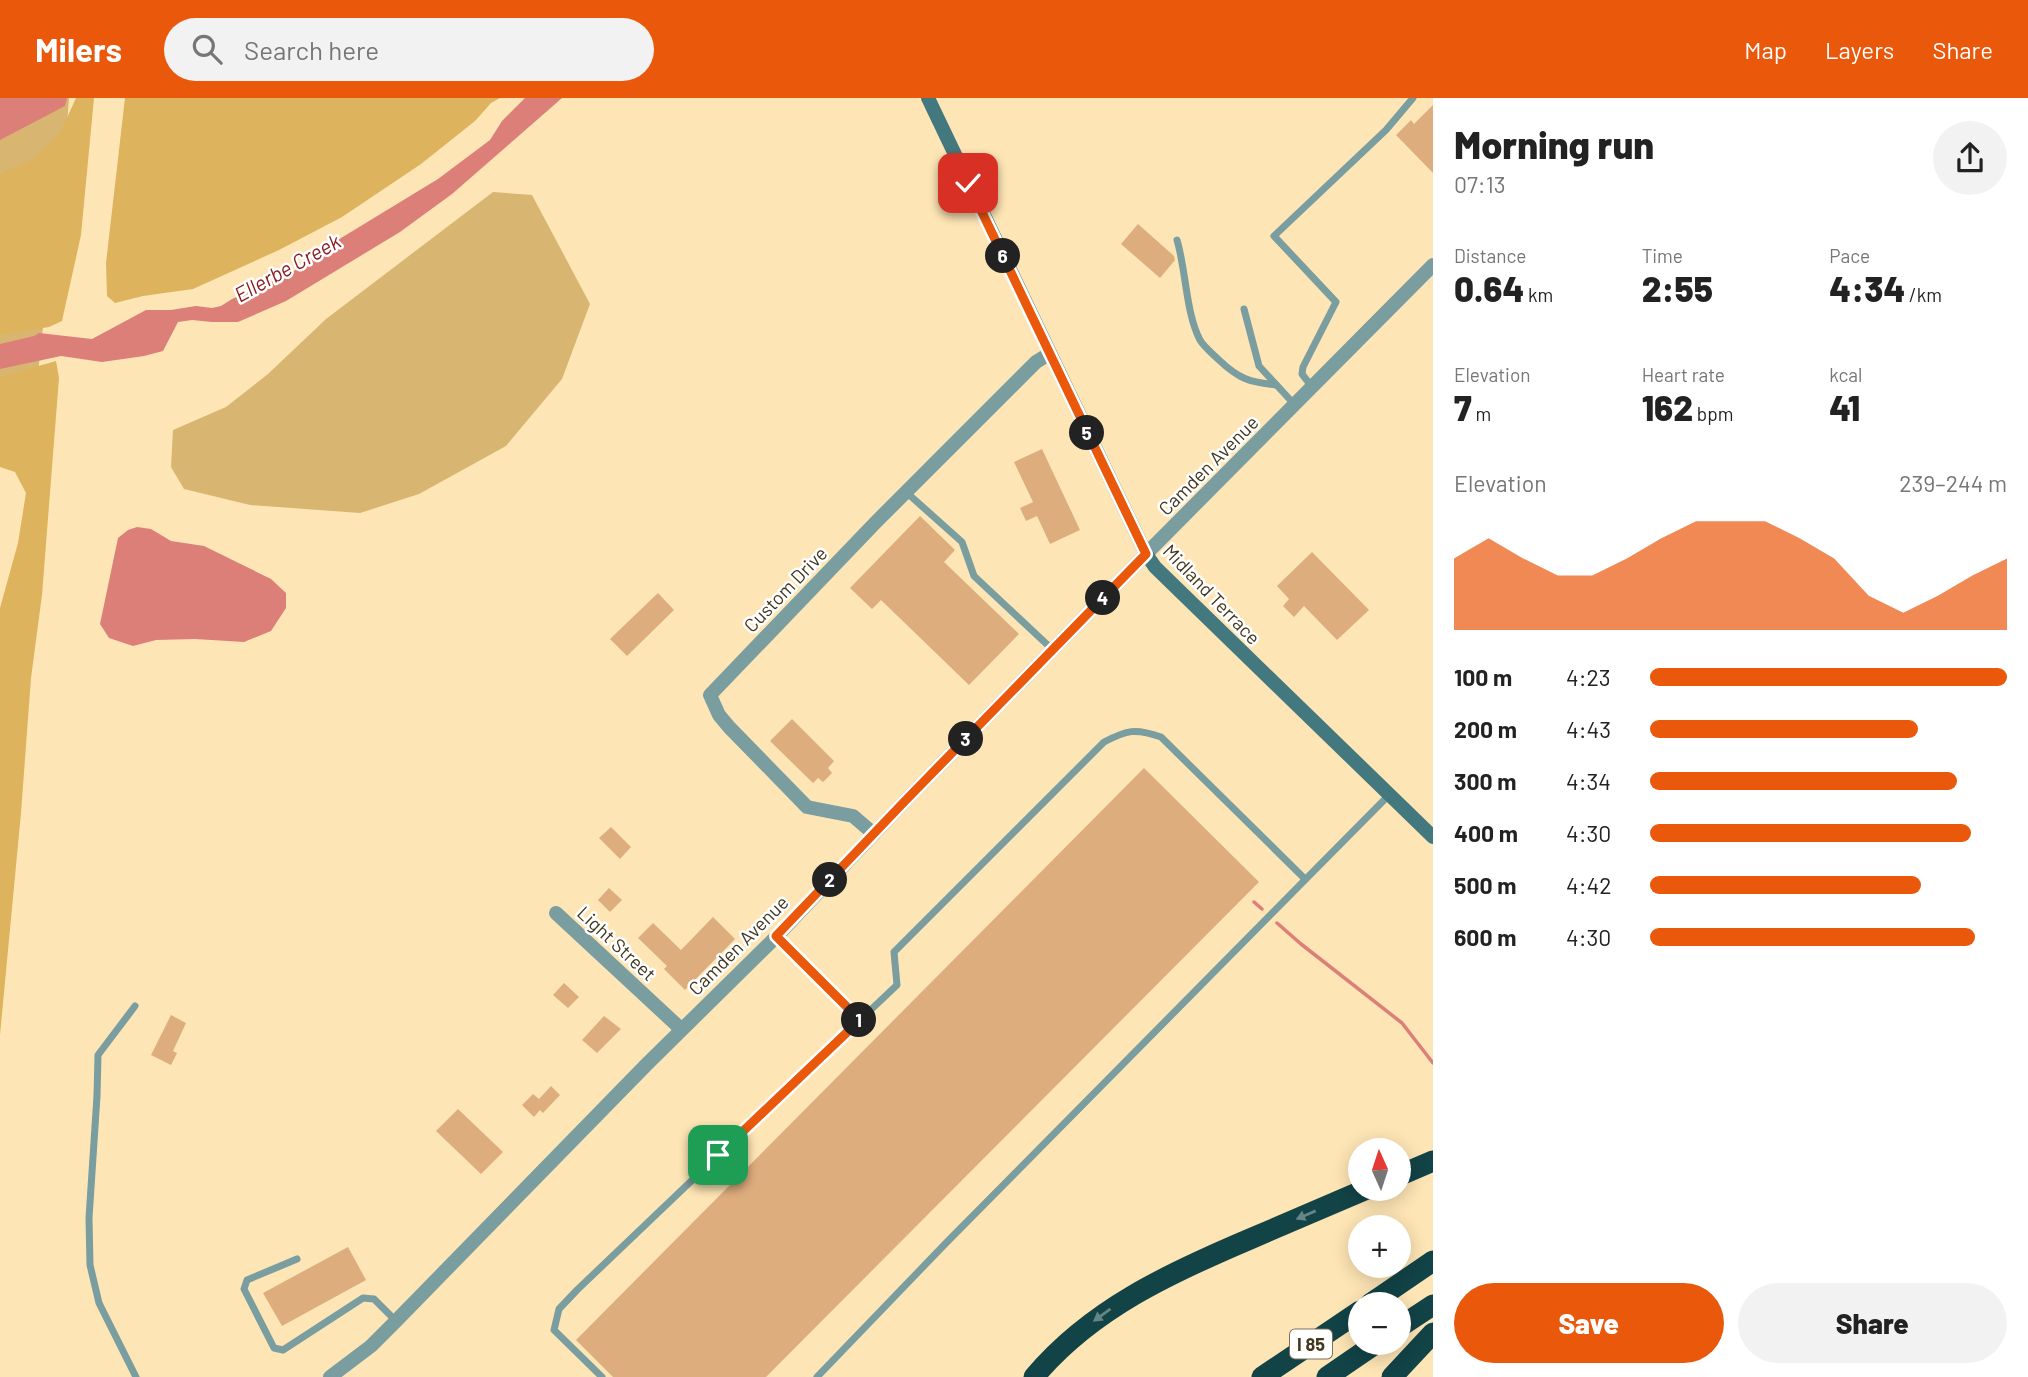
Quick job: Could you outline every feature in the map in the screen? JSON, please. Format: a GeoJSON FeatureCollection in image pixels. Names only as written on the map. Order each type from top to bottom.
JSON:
{"type":"FeatureCollection","features":[{"type":"Feature","properties":{"kind":"highway"},"geometry":{"type":"LineString","coordinates":[[1411,1170],[1433,1161]]}},
{"type":"Feature","properties":{"kind":"highway"},"geometry":{"type":"LineString","coordinates":[[1034,1377],[1091,1323],[1150,1285],[1202,1259],[1348,1197]]}},
{"type":"Feature","properties":{"kind":"highway"},"geometry":{"type":"LineString","coordinates":[[1388,1292],[1433,1261]]}},
{"type":"Feature","properties":{"kind":"highway"},"geometry":{"type":"LineString","coordinates":[[1411,1319],[1433,1305]]}},
{"type":"Feature","properties":{"kind":"highway","name":"I 85"},"geometry":{"type":"LineString","coordinates":[[1262,1377],[1348,1319]]}},
{"type":"Feature","properties":{"kind":"highway"},"geometry":{"type":"LineString","coordinates":[[1392,1377],[1433,1333]]}},
{"type":"Feature","properties":{"kind":"highway","name":"I 85"},"geometry":{"type":"LineString","coordinates":[[1327,1377],[1359,1355]]}},
{"type":"Feature","properties":{"kind":"street","name":"Midland Terrace"},"geometry":{"type":"LineString","coordinates":[[928,98],[1049,354],[1154,567],[1433,837]]}},
{"type":"Feature","properties":{"kind":"street","name":"Camden Avenue"},"geometry":{"type":"LineString","coordinates":[[330,1377],[370,1346],[396,1321],[681,1029],[776,936],[1146,554],[1433,265]]}},
{"type":"Feature","properties":{"kind":"street","name":"Custom Drive"},"geometry":{"type":"LineString","coordinates":[[874,834],[853,816],[807,807],[729,727],[719,715],[710,695],[906,492],[1036,362],[1049,354]]}},
{"type":"Feature","properties":{"kind":"street","name":"Light Street"},"geometry":{"type":"LineString","coordinates":[[556,913],[681,1029]]}},
{"type":"Feature","properties":{"kind":"lane"},"geometry":{"type":"LineString","coordinates":[[1312,387],[1302,374],[1303,367],[1336,302],[1274,236],[1385,130],[1413,98]]}},
{"type":"Feature","properties":{"kind":"lane"},"geometry":{"type":"LineString","coordinates":[[1177,240],[1194,325],[1201,342],[1234,374],[1254,382],[1276,385]]}},
{"type":"Feature","properties":{"kind":"lane"},"geometry":{"type":"LineString","coordinates":[[1244,310],[1259,366],[1295,404]]}},
{"type":"Feature","properties":{"kind":"lane"},"geometry":{"type":"LineString","coordinates":[[906,492],[962,542],[974,576],[1053,650]]}},
{"type":"Feature","properties":{"kind":"lane"},"geometry":{"type":"LineString","coordinates":[[602,1377],[554,1330],[559,1309],[897,985],[894,952],[1104,742],[1122,733],[1142,731],[1161,737],[1305,879]]}},
{"type":"Feature","properties":{"kind":"lane"},"geometry":{"type":"LineString","coordinates":[[817,1377],[1389,794]]}},
{"type":"Feature","properties":{"kind":"lane"},"geometry":{"type":"LineString","coordinates":[[776,936],[860,1020]]}},
{"type":"Feature","properties":{"kind":"lane"},"geometry":{"type":"LineString","coordinates":[[135,1006],[97,1055],[89,1218],[90,1265],[99,1303],[136,1377]]}},
{"type":"Feature","properties":{"kind":"lane"},"geometry":{"type":"LineString","coordinates":[[297,1259],[247,1280],[244,1289],[274,1348],[283,1350],[363,1298],[374,1299],[396,1321]]}},
{"type":"Feature","properties":{"kind":"shaded area"},"geometry":{"type":"Polygon","coordinates":[[[0,98],[69,98],[38,373],[0,381],[0,98]]]}},
{"type":"Feature","properties":{"kind":"shaded area"},"geometry":{"type":"Polygon","coordinates":[[[0,98],[67,98],[65,106],[0,140],[0,98]]]}},
{"type":"Feature","properties":{"kind":"shaded area"},"geometry":{"type":"Polygon","coordinates":[[[76,98],[94,98],[81,235],[62,321],[49,327],[0,335],[0,174],[33,159],[60,133],[76,98]]]}},
{"type":"Feature","properties":{"kind":"shaded area"},"geometry":{"type":"Polygon","coordinates":[[[125,98],[500,98],[421,164],[342,217],[279,250],[193,289],[115,303],[107,296],[106,263],[125,98]]]}},
{"type":"Feature","properties":{"kind":"shaded area"},"geometry":{"type":"Polygon","coordinates":[[[525,98],[562,98],[452,194],[400,232],[286,301],[238,322],[178,322],[163,351],[144,356],[102,362],[61,356],[0,369],[0,344],[39,333],[92,339],[146,310],[221,306],[300,268],[323,249],[438,179],[490,140],[502,121],[525,98]]]}},
{"type":"Feature","properties":{"kind":"shaded area"},"geometry":{"type":"Polygon","coordinates":[[[493,192],[532,195],[590,304],[562,379],[506,446],[419,494],[360,513],[250,505],[184,489],[171,467],[173,430],[226,407],[268,374],[326,319],[493,192]]]}},
{"type":"Feature","properties":{"kind":"shaded area"},"geometry":{"type":"Polygon","coordinates":[[[56,361],[59,378],[42,595],[31,678],[0,1035],[0,608],[18,543],[26,493],[15,472],[0,467],[0,377],[56,361]]]}},
{"type":"Feature","properties":{"kind":"shaded area"},"geometry":{"type":"Polygon","coordinates":[[[137,527],[151,529],[171,541],[204,546],[271,579],[286,593],[286,608],[271,631],[244,642],[156,640],[133,646],[109,638],[100,624],[118,538],[137,527]]]}},
{"type":"Feature","properties":{"kind":"building"},"geometry":{"type":"Polygon","coordinates":[[[1433,105],[1433,173],[1396,135],[1411,120],[1414,124],[1433,105]]]}},
{"type":"Feature","properties":{"kind":"building"},"geometry":{"type":"Polygon","coordinates":[[[1138,224],[1174,256],[1175,260],[1160,278],[1121,244],[1138,224]]]}},
{"type":"Feature","properties":{"kind":"building"},"geometry":{"type":"Polygon","coordinates":[[[1042,449],[1080,530],[1050,544],[1037,516],[1026,521],[1020,508],[1033,502],[1014,462],[1042,449]]]}},
{"type":"Feature","properties":{"kind":"building"},"geometry":{"type":"Polygon","coordinates":[[[920,516],[955,550],[944,562],[1019,634],[969,685],[881,600],[872,609],[850,588],[920,516]]]}},
{"type":"Feature","properties":{"kind":"building"},"geometry":{"type":"Polygon","coordinates":[[[1312,552],[1369,610],[1337,640],[1304,606],[1294,617],[1283,606],[1289,599],[1277,586],[1312,552]]]}},
{"type":"Feature","properties":{"kind":"building"},"geometry":{"type":"Polygon","coordinates":[[[658,593],[674,610],[627,656],[610,639],[658,593]]]}},
{"type":"Feature","properties":{"kind":"building"},"geometry":{"type":"Polygon","coordinates":[[[792,719],[834,761],[828,768],[832,773],[823,782],[818,778],[813,783],[770,741],[792,719]]]}},
{"type":"Feature","properties":{"kind":"building"},"geometry":{"type":"Polygon","coordinates":[[[1144,768],[1259,882],[766,1377],[613,1377],[576,1340],[1144,768]]]}},
{"type":"Feature","properties":{"kind":"building"},"geometry":{"type":"Polygon","coordinates":[[[611,827],[631,847],[620,859],[599,838],[611,827]]]}},
{"type":"Feature","properties":{"kind":"building"},"geometry":{"type":"Polygon","coordinates":[[[609,888],[622,900],[610,912],[598,900],[609,888]]]}},
{"type":"Feature","properties":{"kind":"building"},"geometry":{"type":"Polygon","coordinates":[[[713,917],[735,939],[685,990],[664,969],[667,966],[638,938],[653,923],[681,950],[713,917]]]}},
{"type":"Feature","properties":{"kind":"building"},"geometry":{"type":"Polygon","coordinates":[[[564,983],[579,997],[568,1008],[553,995],[564,983]]]}},
{"type":"Feature","properties":{"kind":"building"},"geometry":{"type":"Polygon","coordinates":[[[171,1015],[186,1023],[173,1051],[177,1053],[171,1065],[151,1055],[171,1015]]]}},
{"type":"Feature","properties":{"kind":"building"},"geometry":{"type":"Polygon","coordinates":[[[604,1016],[621,1029],[597,1053],[582,1040],[604,1016]]]}},
{"type":"Feature","properties":{"kind":"building"},"geometry":{"type":"Polygon","coordinates":[[[551,1086],[560,1095],[543,1113],[540,1110],[534,1117],[522,1105],[533,1094],[539,1099],[551,1086]]]}},
{"type":"Feature","properties":{"kind":"building"},"geometry":{"type":"Polygon","coordinates":[[[458,1109],[503,1152],[481,1174],[436,1131],[458,1109]]]}},
{"type":"Feature","properties":{"kind":"building"},"geometry":{"type":"Polygon","coordinates":[[[348,1247],[366,1280],[282,1326],[263,1293],[348,1247]]]}},
{"type":"Feature","properties":{"kind":"waterway"},"geometry":{"type":"LineString","coordinates":[[1254,902],[1262,909]]}},
{"type":"Feature","properties":{"kind":"waterway"},"geometry":{"type":"LineString","coordinates":[[1277,923],[1402,1023],[1433,1063]]}},
{"type":"Feature","properties":{"kind":"route"},"geometry":{"type":"LineString","coordinates":[[718,1155],[860,1020],[776,936],[1146,554],[968,183]]}},
{"type":"Feature","properties":{"kind":"water label","name":"Ellerbe Creek"},"geometry":{"type":"Point","coordinates":[287,267]}}]}
